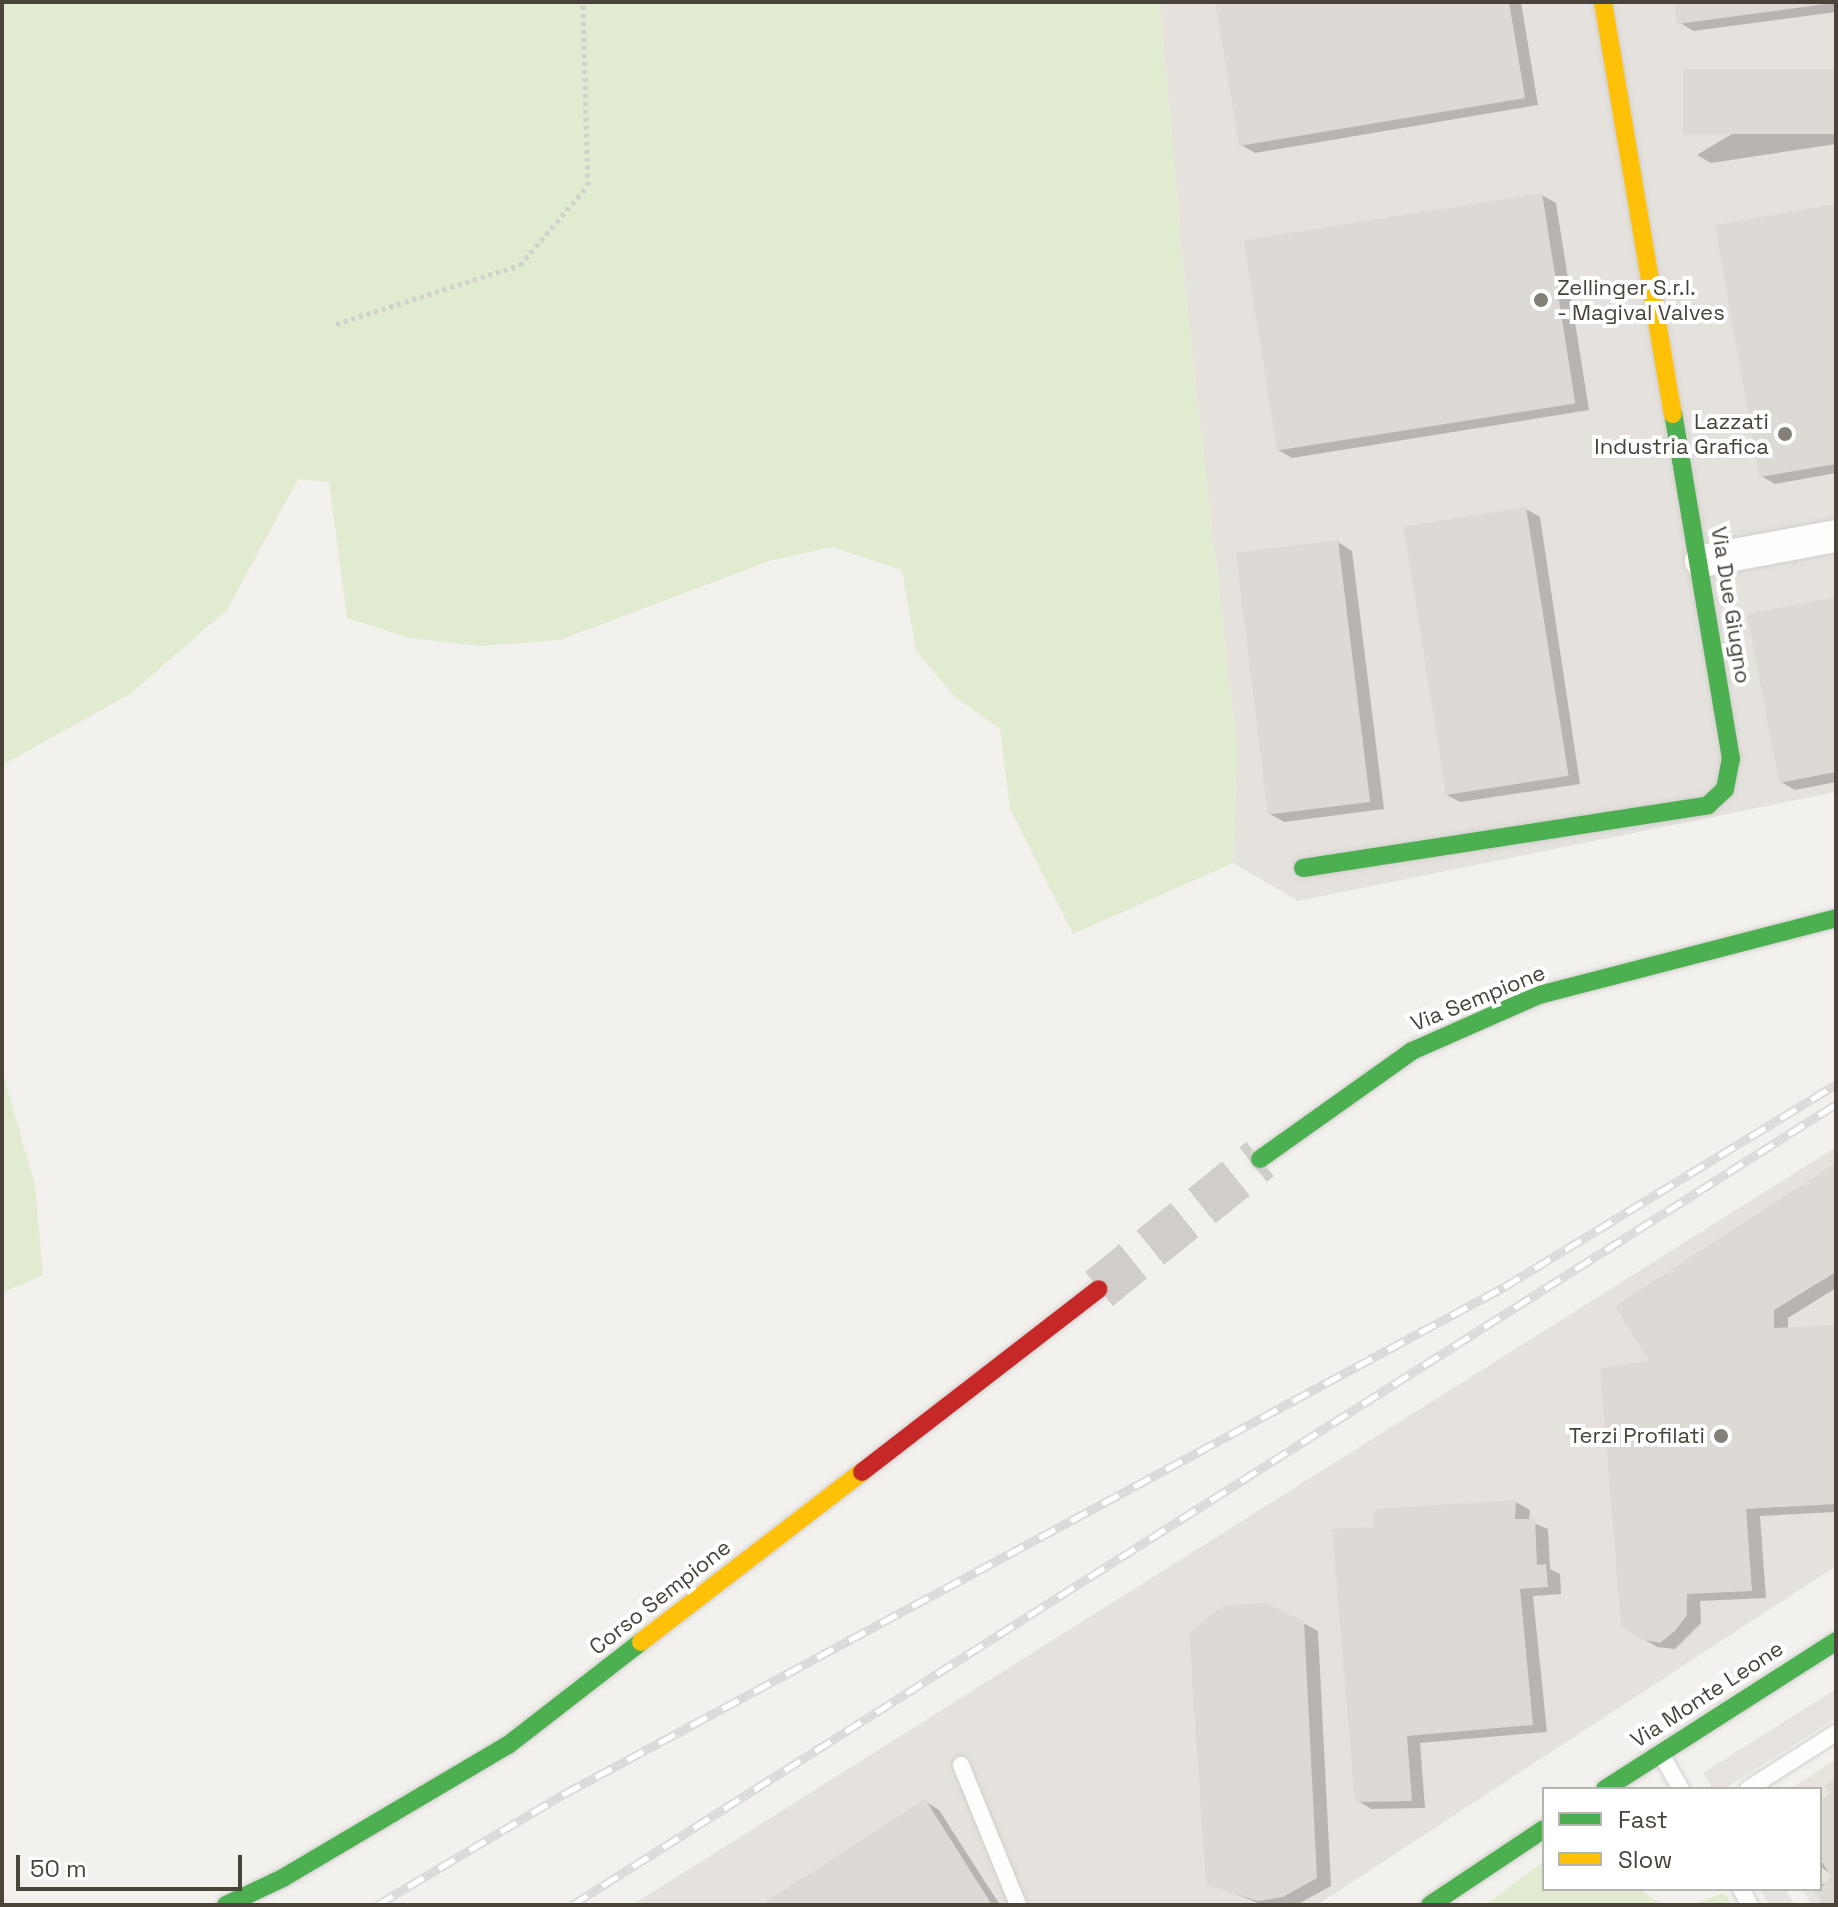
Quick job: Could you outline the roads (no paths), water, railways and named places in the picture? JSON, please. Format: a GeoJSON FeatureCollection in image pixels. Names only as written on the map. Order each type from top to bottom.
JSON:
{"type":"FeatureCollection","features":[{"type":"Feature","properties":{"kind":"main road","name":"Via Due Giugno"},"geometry":{"type":"LineString","coordinates":[[1303,868],[1708,805],[1725,789],[1731,759],[1701,561],[1603,2]]}},
{"type":"Feature","properties":{"kind":"main road","name":"Via Sempione"},"geometry":{"type":"LineString","coordinates":[[1260,1159],[1412,1051],[1539,995],[1836,918]]}},
{"type":"Feature","properties":{"kind":"main road","name":"Corso Sempione"},"geometry":{"type":"LineString","coordinates":[[226,1905],[283,1878],[508,1745],[1099,1289]]}},
{"type":"Feature","properties":{"kind":"main road","name":"Via Monte Leone"},"geometry":{"type":"LineString","coordinates":[[1608,1787],[1836,1641]]}},
{"type":"Feature","properties":{"kind":"main road"},"geometry":{"type":"LineString","coordinates":[[1430,1905],[1542,1830]]}},
{"type":"Feature","properties":{"kind":"street"},"geometry":{"type":"LineString","coordinates":[[1701,561],[1836,536]]}},
{"type":"Feature","properties":{"kind":"lane"},"geometry":{"type":"LineString","coordinates":[[1751,1787],[1836,1733]]}},
{"type":"Feature","properties":{"kind":"lane"},"geometry":{"type":"LineString","coordinates":[[1660,1753],[1680,1787]]}},
{"type":"Feature","properties":{"kind":"lane"},"geometry":{"type":"LineString","coordinates":[[961,1765],[1018,1905]]}},
{"type":"Feature","properties":{"kind":"tunnel"},"geometry":{"type":"LineString","coordinates":[[1099,1289],[1260,1159]]}},
{"type":"Feature","properties":{"kind":"railway"},"geometry":{"type":"LineString","coordinates":[[377,1905],[564,1794],[1504,1287],[1836,1084]]}},
{"type":"Feature","properties":{"kind":"railway"},"geometry":{"type":"LineString","coordinates":[[572,1905],[1836,1104]]}},
{"type":"Feature","properties":{"kind":"place","name":"Zellinger S.r.l. - Magival Valves"},"geometry":{"type":"Point","coordinates":[1541,300]}},
{"type":"Feature","properties":{"kind":"place","name":"Lazzati Industria Grafica"},"geometry":{"type":"Point","coordinates":[1785,434]}},
{"type":"Feature","properties":{"kind":"place","name":"Terzi Profilati"},"geometry":{"type":"Point","coordinates":[1721,1436]}}]}
